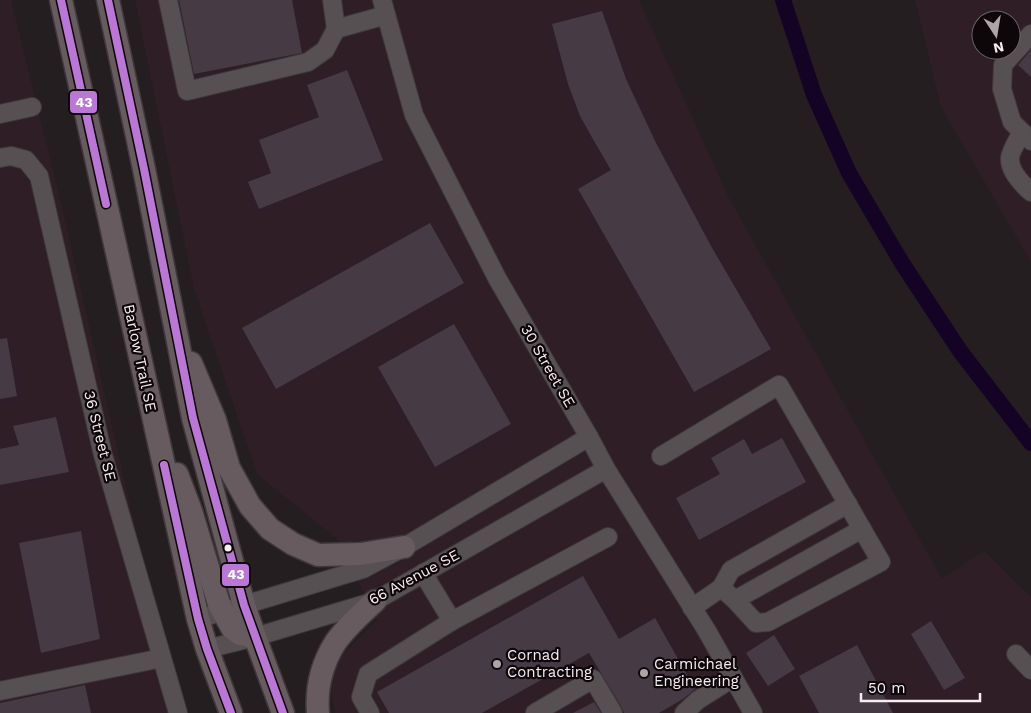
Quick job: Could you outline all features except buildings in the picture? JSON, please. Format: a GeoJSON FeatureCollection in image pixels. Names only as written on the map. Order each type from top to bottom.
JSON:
{"type":"FeatureCollection","features":[{"type":"Feature","properties":{"kind":"main road","name":"Barlow Trail SE"},"geometry":{"type":"LineString","coordinates":[[61,0],[198,619],[207,650],[231,713]]}},
{"type":"Feature","properties":{"kind":"main road"},"geometry":{"type":"LineString","coordinates":[[108,0],[144,169],[192,418],[234,608],[254,637],[283,713]]}},
{"type":"Feature","properties":{"kind":"main road"},"geometry":{"type":"LineString","coordinates":[[175,327],[215,420],[229,468],[250,506],[270,528],[294,544],[318,555],[361,554],[404,547]]}},
{"type":"Feature","properties":{"kind":"main road"},"geometry":{"type":"LineString","coordinates":[[150,403],[191,511],[219,604],[234,608]]}},
{"type":"Feature","properties":{"kind":"main road"},"geometry":{"type":"LineString","coordinates":[[318,713],[319,682],[335,643],[375,601]]}},
{"type":"Feature","properties":{"kind":"street"},"geometry":{"type":"LineString","coordinates":[[168,0],[187,91],[308,62],[325,50],[336,29],[332,0]]}},
{"type":"Feature","properties":{"kind":"street"},"geometry":{"type":"LineString","coordinates":[[336,29],[384,8]]}},
{"type":"Feature","properties":{"kind":"street","name":"30 Street SE"},"geometry":{"type":"LineString","coordinates":[[384,8],[414,115],[498,278],[606,469],[692,608],[753,713]]}},
{"type":"Feature","properties":{"kind":"street"},"geometry":{"type":"LineString","coordinates":[[1031,34],[1003,65],[1002,89],[1012,122],[1026,136],[1010,156],[1012,168],[1031,192]]}},
{"type":"Feature","properties":{"kind":"street"},"geometry":{"type":"LineString","coordinates":[[0,114],[32,107]]}},
{"type":"Feature","properties":{"kind":"street","name":"36 Street SE"},"geometry":{"type":"LineString","coordinates":[[0,158],[11,156],[26,160],[39,176],[103,455],[178,713]]}},
{"type":"Feature","properties":{"kind":"street"},"geometry":{"type":"LineString","coordinates":[[661,456],[779,385],[881,562],[768,622],[756,623],[721,588]]}},
{"type":"Feature","properties":{"kind":"street","name":"66 Avenue SE"},"geometry":{"type":"LineString","coordinates":[[198,619],[363,569],[404,547],[589,437]]}},
{"type":"Feature","properties":{"kind":"street","name":"66 Avenue SE"},"geometry":{"type":"LineString","coordinates":[[207,650],[375,601],[606,469]]}},
{"type":"Feature","properties":{"kind":"street"},"geometry":{"type":"LineString","coordinates":[[692,608],[721,588],[731,570],[848,504]]}},
{"type":"Feature","properties":{"kind":"street"},"geometry":{"type":"LineString","coordinates":[[735,600],[862,529]]}},
{"type":"Feature","properties":{"kind":"street"},"geometry":{"type":"LineString","coordinates":[[370,713],[361,697],[368,674],[452,621],[608,537]]}},
{"type":"Feature","properties":{"kind":"street"},"geometry":{"type":"LineString","coordinates":[[423,573],[452,621]]}},
{"type":"Feature","properties":{"kind":"street"},"geometry":{"type":"LineString","coordinates":[[1016,654],[1031,670]]}},
{"type":"Feature","properties":{"kind":"street"},"geometry":{"type":"LineString","coordinates":[[0,691],[162,658]]}},
{"type":"Feature","properties":{"kind":"street"},"geometry":{"type":"LineString","coordinates":[[684,713],[698,700],[733,678]]}},
{"type":"Feature","properties":{"kind":"street"},"geometry":{"type":"LineString","coordinates":[[535,713],[593,679],[613,713]]}},
{"type":"Feature","properties":{"kind":"shaded area"},"geometry":{"type":"Polygon","coordinates":[[[0,0],[11,0],[61,203],[161,641],[188,713],[0,713],[0,0]]]}},
{"type":"Feature","properties":{"kind":"shaded area"},"geometry":{"type":"Polygon","coordinates":[[[135,0],[639,0],[729,198],[942,579],[984,551],[1031,597],[1031,713],[335,713],[328,669],[377,620],[337,539],[257,474],[194,289],[135,0]]]}},
{"type":"Feature","properties":{"kind":"shaded area"},"geometry":{"type":"Polygon","coordinates":[[[915,0],[1031,0],[1031,262],[941,107],[915,0]]]}},
{"type":"Feature","properties":{"kind":"waterway"},"geometry":{"type":"LineString","coordinates":[[783,0],[814,95],[849,173],[902,263],[960,351],[1031,443]]}},
{"type":"Feature","properties":{"kind":"transit line","name":"43"},"geometry":{"type":"LineString","coordinates":[[61,0],[106,204]]}},
{"type":"Feature","properties":{"kind":"transit line","name":"43"},"geometry":{"type":"LineString","coordinates":[[108,0],[144,169],[193,418],[244,605],[283,713]]}},
{"type":"Feature","properties":{"kind":"transit line","name":"43"},"geometry":{"type":"LineString","coordinates":[[164,465],[198,619],[231,713]]}},
{"type":"Feature","properties":{"kind":"place","name":"Cornad Contracting"},"geometry":{"type":"Point","coordinates":[497,664]}},
{"type":"Feature","properties":{"kind":"place","name":"Carmichael Engineering"},"geometry":{"type":"Point","coordinates":[644,673]}}]}
